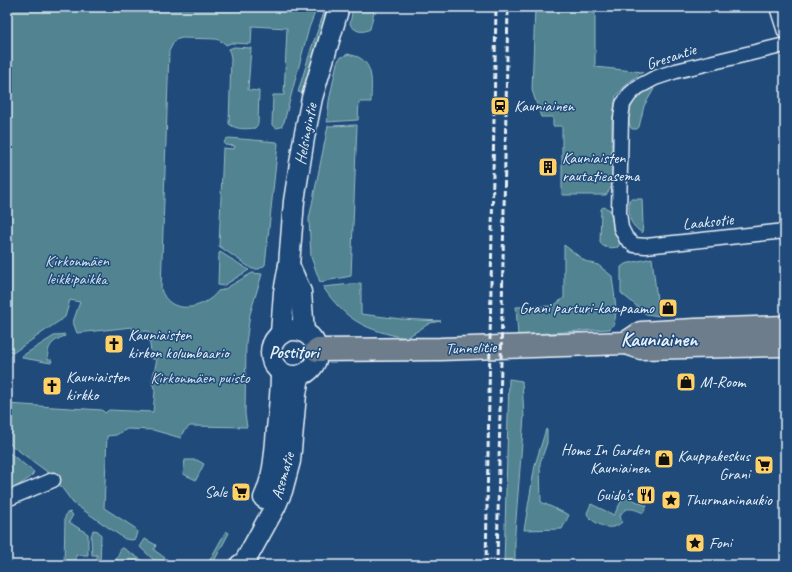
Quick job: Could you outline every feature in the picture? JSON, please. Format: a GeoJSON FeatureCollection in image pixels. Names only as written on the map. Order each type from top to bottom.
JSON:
{"type":"FeatureCollection","features":[{"type":"Feature","properties":{"kind":"main road","name":"Helsingintie"},"geometry":{"type":"LineString","coordinates":[[282,334],[284,292],[289,264],[295,193],[304,138],[312,98],[339,7]]}},
{"type":"Feature","properties":{"kind":"main road","name":"Helsingintie"},"geometry":{"type":"LineString","coordinates":[[289,264],[301,292],[304,332]]}},
{"type":"Feature","properties":{"kind":"main road","name":"Tunnelitie"},"geometry":{"type":"LineString","coordinates":[[626,343],[641,333],[785,327]]}},
{"type":"Feature","properties":{"kind":"main road"},"geometry":{"type":"LineString","coordinates":[[293,330],[304,332],[314,341],[317,350],[315,365],[305,374],[290,375],[276,368],[271,361],[270,351],[273,343],[282,334],[293,330]]}},
{"type":"Feature","properties":{"kind":"main road","name":"Tunnelitie"},"geometry":{"type":"LineString","coordinates":[[317,350],[440,349],[626,343],[641,348],[785,345]]}},
{"type":"Feature","properties":{"kind":"main road","name":"Asematie"},"geometry":{"type":"LineString","coordinates":[[233,565],[233,557],[269,486],[274,461],[281,391],[290,375]]}},
{"type":"Feature","properties":{"kind":"main road","name":"Asematie"},"geometry":{"type":"LineString","coordinates":[[240,565],[244,563],[275,507],[290,461],[296,394],[290,375]]}},
{"type":"Feature","properties":{"kind":"street"},"geometry":{"type":"LineString","coordinates":[[777,7],[785,32]]}},
{"type":"Feature","properties":{"kind":"street","name":"Gresantie"},"geometry":{"type":"LineString","coordinates":[[634,245],[626,238],[621,228],[619,197],[620,118],[623,104],[630,94],[638,87],[655,78],[676,71],[785,45]]}},
{"type":"Feature","properties":{"kind":"street","name":"Laaksotie"},"geometry":{"type":"LineString","coordinates":[[634,245],[646,246],[785,231]]}},
{"type":"Feature","properties":{"kind":"street"},"geometry":{"type":"LineString","coordinates":[[7,499],[53,480]]}},
{"type":"Feature","properties":{"kind":"green space"},"geometry":{"type":"Polygon","coordinates":[[[7,7],[317,7],[309,28],[284,122],[281,127],[277,128],[272,125],[273,95],[284,95],[287,28],[252,26],[251,44],[231,43],[226,45],[216,39],[182,38],[175,40],[169,51],[161,289],[165,298],[179,307],[196,306],[212,297],[218,291],[223,290],[252,273],[262,274],[250,314],[246,343],[245,414],[247,427],[190,426],[183,432],[181,438],[153,430],[127,429],[116,435],[107,436],[104,508],[135,528],[137,532],[135,539],[132,540],[125,539],[73,503],[54,477],[7,442],[7,404],[102,410],[105,413],[109,410],[153,412],[155,391],[152,382],[157,359],[152,359],[148,331],[133,332],[132,327],[77,333],[73,322],[80,302],[70,300],[65,317],[7,357],[7,7]]]}},
{"type":"Feature","properties":{"kind":"green space"},"geometry":{"type":"Polygon","coordinates":[[[326,7],[330,7],[315,49],[302,93],[298,92],[311,49],[326,7]]]}},
{"type":"Feature","properties":{"kind":"green space"},"geometry":{"type":"Polygon","coordinates":[[[353,7],[375,7],[370,29],[358,31],[350,24],[353,7]]]}},
{"type":"Feature","properties":{"kind":"green space"},"geometry":{"type":"Polygon","coordinates":[[[535,7],[595,7],[595,67],[643,72],[629,82],[616,96],[612,123],[612,186],[606,195],[562,195],[562,126],[553,126],[553,117],[541,117],[532,90],[535,7]]]}},
{"type":"Feature","properties":{"kind":"green space"},"geometry":{"type":"Polygon","coordinates":[[[234,47],[251,48],[248,90],[259,91],[258,124],[255,128],[238,128],[229,124],[231,58],[229,49],[234,47]]]}},
{"type":"Feature","properties":{"kind":"green space"},"geometry":{"type":"Polygon","coordinates":[[[348,54],[360,58],[368,67],[371,78],[371,102],[359,102],[358,120],[327,122],[329,101],[337,63],[340,58],[348,54]]]}},
{"type":"Feature","properties":{"kind":"green space"},"geometry":{"type":"Polygon","coordinates":[[[652,87],[654,89],[644,106],[639,127],[637,129],[632,129],[629,116],[632,105],[641,93],[652,87]]]}},
{"type":"Feature","properties":{"kind":"green space"},"geometry":{"type":"Polygon","coordinates":[[[357,125],[351,276],[320,282],[311,257],[309,219],[328,126],[357,125]]]}},
{"type":"Feature","properties":{"kind":"green space"},"geometry":{"type":"Polygon","coordinates":[[[226,139],[277,142],[278,144],[265,265],[259,269],[252,269],[219,246],[223,148],[234,149],[235,146],[225,145],[224,143],[226,139]]]}},
{"type":"Feature","properties":{"kind":"green space"},"geometry":{"type":"Polygon","coordinates":[[[630,199],[642,199],[642,233],[634,226],[630,219],[630,199]]]}},
{"type":"Feature","properties":{"kind":"green space"},"geometry":{"type":"Polygon","coordinates":[[[603,207],[610,210],[614,226],[621,241],[618,247],[606,247],[600,243],[601,209],[603,207]]]}},
{"type":"Feature","properties":{"kind":"green space"},"geometry":{"type":"Polygon","coordinates":[[[564,245],[585,261],[598,265],[612,276],[616,312],[613,325],[610,329],[518,335],[516,307],[553,306],[564,298],[564,245]]]}},
{"type":"Feature","properties":{"kind":"green space"},"geometry":{"type":"Polygon","coordinates":[[[220,252],[249,270],[223,286],[218,285],[220,252]]]}},
{"type":"Feature","properties":{"kind":"green space"},"geometry":{"type":"Polygon","coordinates":[[[652,258],[659,316],[646,314],[621,293],[621,267],[625,264],[652,258]]]}},
{"type":"Feature","properties":{"kind":"green space"},"geometry":{"type":"Polygon","coordinates":[[[361,283],[361,314],[401,319],[441,321],[430,323],[406,338],[392,335],[368,327],[349,316],[340,308],[323,287],[361,283]]]}},
{"type":"Feature","properties":{"kind":"green space"},"geometry":{"type":"Polygon","coordinates":[[[64,334],[65,336],[54,342],[49,348],[48,360],[52,360],[51,363],[23,358],[22,356],[54,336],[64,334]]]}},
{"type":"Feature","properties":{"kind":"green space"},"geometry":{"type":"Polygon","coordinates":[[[509,379],[522,381],[524,417],[515,532],[515,565],[504,565],[509,379]]]}},
{"type":"Feature","properties":{"kind":"green space"},"geometry":{"type":"Polygon","coordinates":[[[546,429],[547,443],[540,463],[541,502],[569,515],[562,529],[524,530],[535,465],[546,429]]]}},
{"type":"Feature","properties":{"kind":"green space"},"geometry":{"type":"Polygon","coordinates":[[[7,451],[34,472],[31,477],[7,493],[7,451]]]}},
{"type":"Feature","properties":{"kind":"green space"},"geometry":{"type":"Polygon","coordinates":[[[185,460],[197,460],[204,464],[196,480],[183,474],[185,460]]]}},
{"type":"Feature","properties":{"kind":"green space"},"geometry":{"type":"Polygon","coordinates":[[[624,496],[647,506],[643,513],[634,509],[627,509],[620,516],[622,522],[619,525],[612,527],[606,527],[599,524],[588,516],[587,513],[591,504],[614,515],[624,496]]]}},
{"type":"Feature","properties":{"kind":"green space"},"geometry":{"type":"Polygon","coordinates":[[[70,512],[73,515],[69,522],[88,534],[88,555],[76,555],[76,565],[64,565],[65,517],[67,513],[70,512]]]}},
{"type":"Feature","properties":{"kind":"green space"},"geometry":{"type":"Polygon","coordinates":[[[93,530],[98,531],[101,535],[100,565],[97,565],[97,555],[92,555],[91,537],[93,530]]]}},
{"type":"Feature","properties":{"kind":"green space"},"geometry":{"type":"Polygon","coordinates":[[[226,531],[229,533],[212,565],[207,565],[226,531]]]}},
{"type":"Feature","properties":{"kind":"green space"},"geometry":{"type":"Polygon","coordinates":[[[145,539],[156,545],[154,550],[175,565],[159,565],[140,547],[145,539]]]}},
{"type":"Feature","properties":{"kind":"green space"},"geometry":{"type":"Polygon","coordinates":[[[121,548],[149,565],[137,565],[137,562],[115,562],[121,548]]]}},
{"type":"Feature","properties":{"kind":"railway"},"geometry":{"type":"LineString","coordinates":[[486,565],[496,7]]}},
{"type":"Feature","properties":{"kind":"railway"},"geometry":{"type":"LineString","coordinates":[[497,565],[508,7]]}},
{"type":"Feature","properties":{"kind":"place","name":"Kauniainen"},"geometry":{"type":"Point","coordinates":[500,106]}},
{"type":"Feature","properties":{"kind":"place","name":"Kauniaisten rautatieasema"},"geometry":{"type":"Point","coordinates":[548,167]}},
{"type":"Feature","properties":{"kind":"place","name":"Grani parturi-kampaamo"},"geometry":{"type":"Point","coordinates":[668,308]}},
{"type":"Feature","properties":{"kind":"place","name":"Kauniaisten kirkon kolumbaario"},"geometry":{"type":"Point","coordinates":[114,344]}},
{"type":"Feature","properties":{"kind":"place","name":"M-Room"},"geometry":{"type":"Point","coordinates":[686,382]}},
{"type":"Feature","properties":{"kind":"place","name":"Kauniaisten kirkko"},"geometry":{"type":"Point","coordinates":[52,386]}},
{"type":"Feature","properties":{"kind":"place","name":"Home In Garden Kauniainen"},"geometry":{"type":"Point","coordinates":[664,459]}},
{"type":"Feature","properties":{"kind":"place","name":"Kauppakeskus Grani"},"geometry":{"type":"Point","coordinates":[764,465]}},
{"type":"Feature","properties":{"kind":"place","name":"Sale"},"geometry":{"type":"Point","coordinates":[241,492]}},
{"type":"Feature","properties":{"kind":"place","name":"Guido's"},"geometry":{"type":"Point","coordinates":[646,495]}},
{"type":"Feature","properties":{"kind":"place","name":"Thurmaninaukio"},"geometry":{"type":"Point","coordinates":[671,500]}},
{"type":"Feature","properties":{"kind":"place","name":"Foni"},"geometry":{"type":"Point","coordinates":[695,543]}},
{"type":"Feature","properties":{"kind":"district","name":"Kauniainen"},"geometry":{"type":"Point","coordinates":[659,339]}},
{"type":"Feature","properties":{"kind":"district","name":"Postitori"},"geometry":{"type":"Point","coordinates":[294,352]}},
{"type":"Feature","properties":{"kind":"park label","name":"Kirkonmäen leikkipaikka"},"geometry":{"type":"Point","coordinates":[77,270]}},
{"type":"Feature","properties":{"kind":"park label","name":"Kirkonmäen puisto"},"geometry":{"type":"Point","coordinates":[200,378]}}]}
